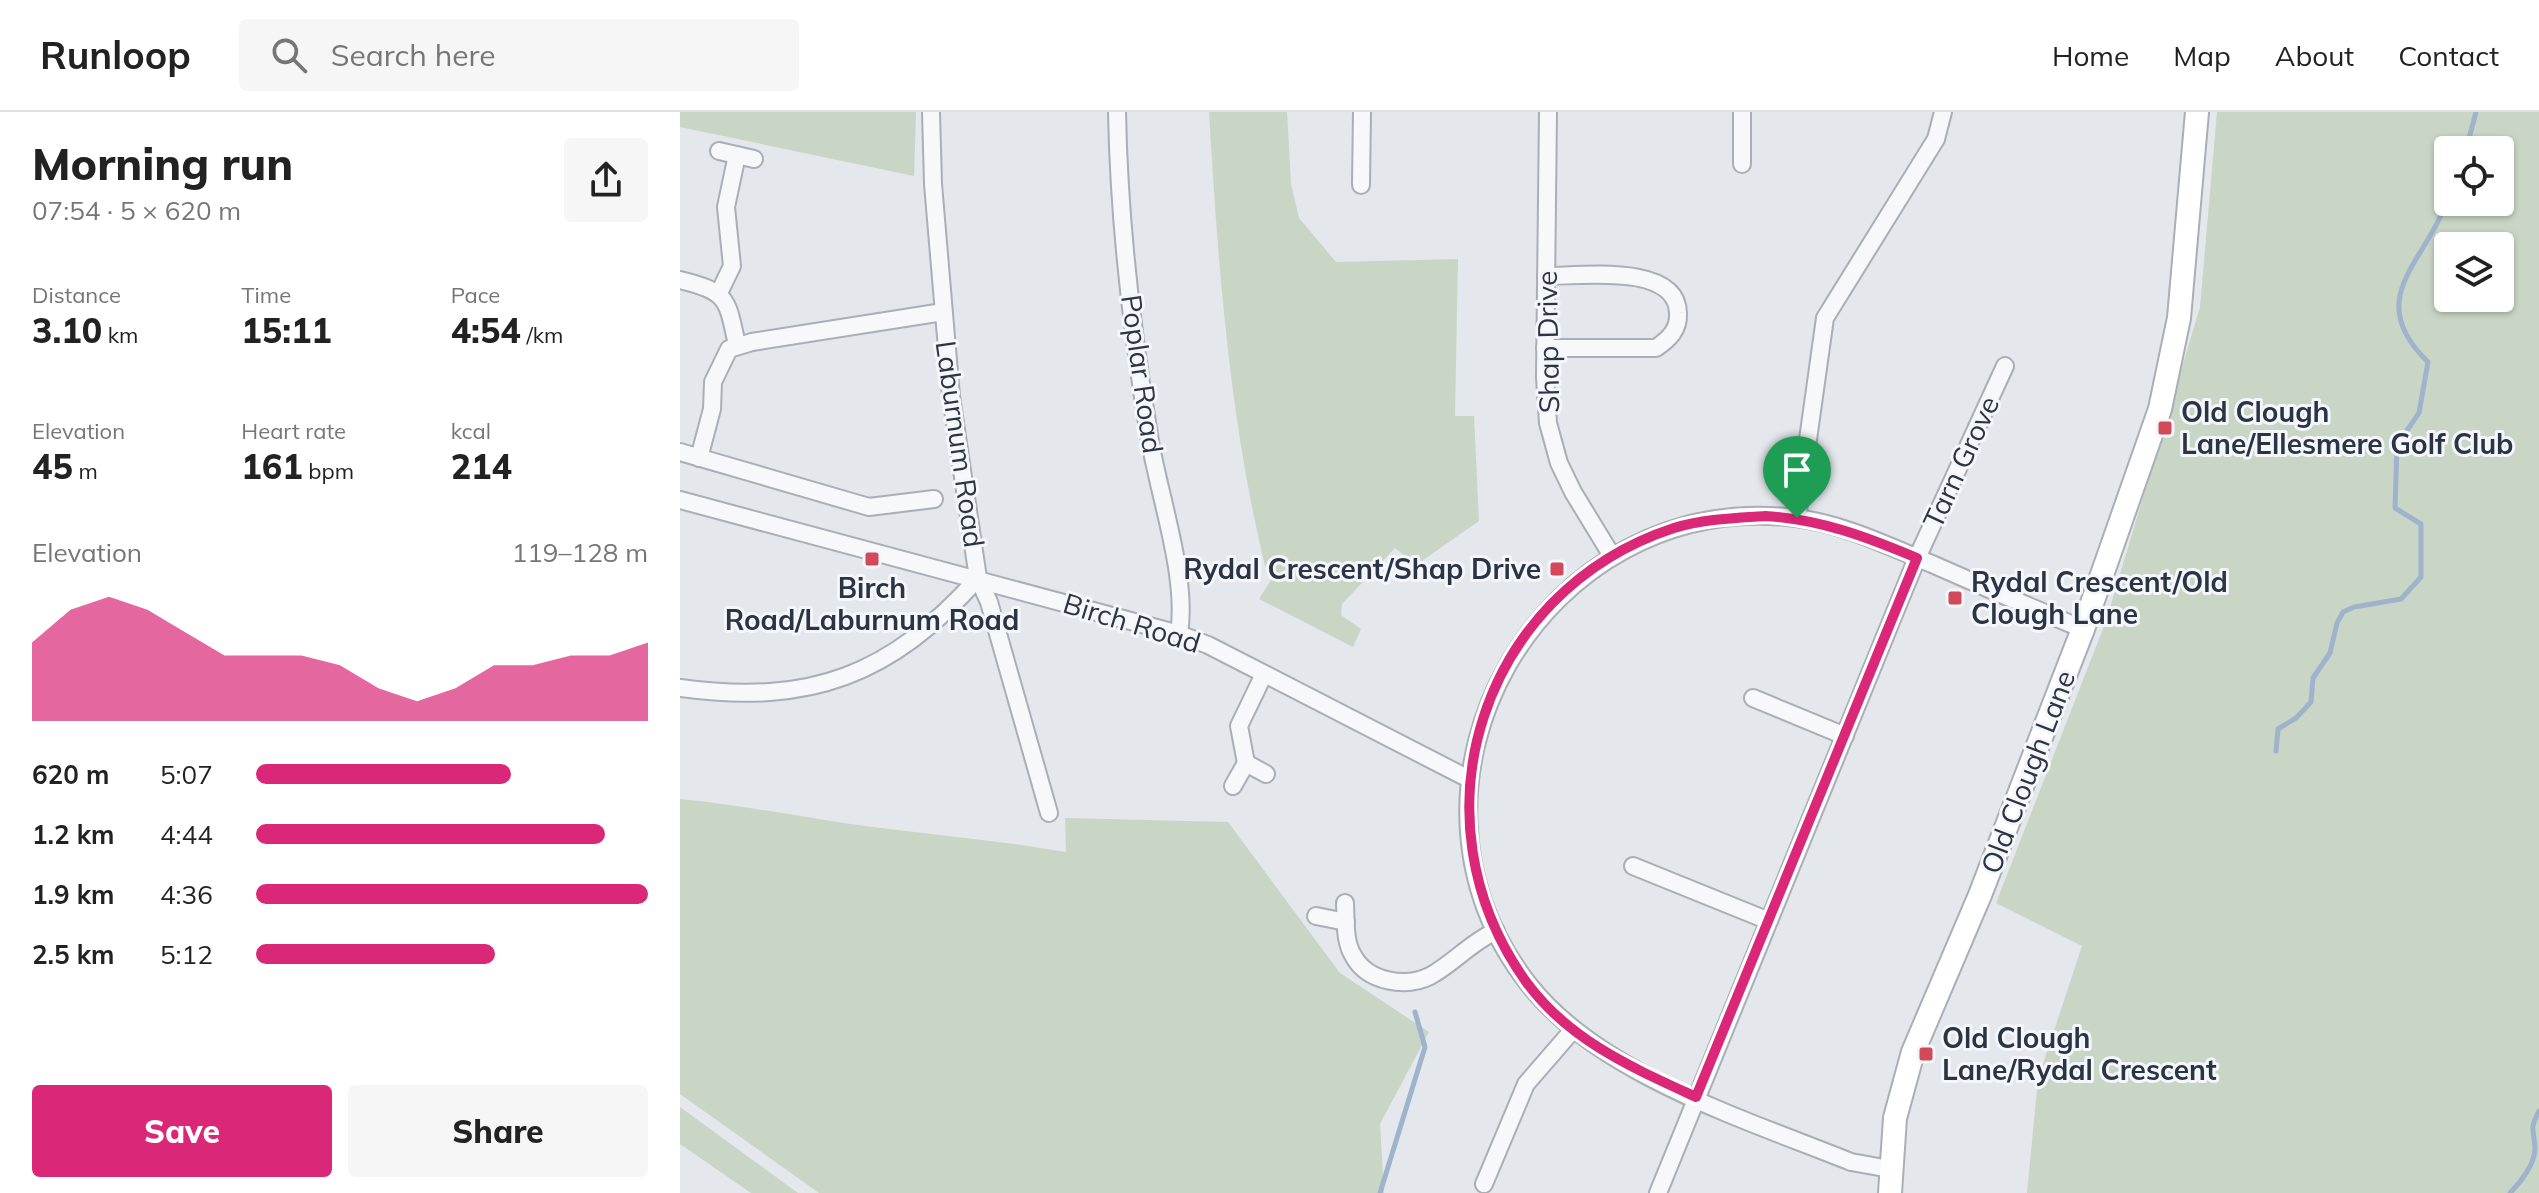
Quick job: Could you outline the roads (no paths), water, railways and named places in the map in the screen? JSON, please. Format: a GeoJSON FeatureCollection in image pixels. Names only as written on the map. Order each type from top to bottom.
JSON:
{"type":"FeatureCollection","features":[{"type":"Feature","properties":{"kind":"street","name":"Laburnum Road"},"geometry":{"type":"LineString","coordinates":[[931,112],[951,396],[978,578],[989,602],[1049,813]]}},
{"type":"Feature","properties":{"kind":"street","name":"Poplar Road"},"geometry":{"type":"LineString","coordinates":[[1117,112],[1132,316],[1150,439],[1182,596],[1179,634]]}},
{"type":"Feature","properties":{"kind":"street"},"geometry":{"type":"LineString","coordinates":[[1361,185],[1362,112]]}},
{"type":"Feature","properties":{"kind":"street","name":"Shap Drive"},"geometry":{"type":"LineString","coordinates":[[1548,112],[1545,348],[1548,423],[1559,463],[1612,556]]}},
{"type":"Feature","properties":{"kind":"street"},"geometry":{"type":"LineString","coordinates":[[1742,112],[1742,164]]}},
{"type":"Feature","properties":{"kind":"street"},"geometry":{"type":"LineString","coordinates":[[1797,518],[1825,318],[1936,139],[1943,112]]}},
{"type":"Feature","properties":{"kind":"street","name":"Old Clough Lane"},"geometry":{"type":"LineString","coordinates":[[1890,1193],[1895,1118],[1913,1052],[1980,895],[2083,629],[2116,541],[2163,394],[2179,318],[2197,112]]}},
{"type":"Feature","properties":{"kind":"street"},"geometry":{"type":"LineString","coordinates":[[719,151],[745,157],[726,207],[732,266],[719,293]]}},
{"type":"Feature","properties":{"kind":"street"},"geometry":{"type":"LineString","coordinates":[[1545,348],[1656,348],[1669,340],[1679,315],[1677,300],[1669,289],[1646,278],[1546,276]]}},
{"type":"Feature","properties":{"kind":"street"},"geometry":{"type":"LineString","coordinates":[[680,280],[719,293],[727,303],[737,345]]}},
{"type":"Feature","properties":{"kind":"street"},"geometry":{"type":"LineString","coordinates":[[699,458],[712,409],[717,368],[723,356],[737,345],[943,312]]}},
{"type":"Feature","properties":{"kind":"street","name":"Tarn Grove"},"geometry":{"type":"LineString","coordinates":[[1658,1193],[1917,558],[2005,366]]}},
{"type":"Feature","properties":{"kind":"street"},"geometry":{"type":"LineString","coordinates":[[680,452],[869,507],[910,511],[934,499]]}},
{"type":"Feature","properties":{"kind":"street","name":"Birch Road"},"geometry":{"type":"LineString","coordinates":[[680,500],[1179,634],[1469,779]]}},
{"type":"Feature","properties":{"kind":"street"},"geometry":{"type":"LineString","coordinates":[[1890,1169],[1851,1162],[1622,1063],[1572,1031],[1528,983],[1496,931],[1482,897],[1474,865],[1468,809],[1469,779],[1483,717],[1506,665],[1526,635],[1566,590],[1612,556],[1676,527],[1703,522],[1749,517],[1797,518],[1864,535],[2083,629]]}},
{"type":"Feature","properties":{"kind":"street"},"geometry":{"type":"LineString","coordinates":[[680,688],[729,693],[787,691],[861,670],[902,650],[925,633],[978,578]]}},
{"type":"Feature","properties":{"kind":"street"},"geometry":{"type":"LineString","coordinates":[[1233,786],[1246,763],[1239,726],[1264,674]]}},
{"type":"Feature","properties":{"kind":"street"},"geometry":{"type":"LineString","coordinates":[[1753,698],[1845,736]]}},
{"type":"Feature","properties":{"kind":"street"},"geometry":{"type":"LineString","coordinates":[[1246,763],[1266,774]]}},
{"type":"Feature","properties":{"kind":"street"},"geometry":{"type":"LineString","coordinates":[[1633,866],[1769,921]]}},
{"type":"Feature","properties":{"kind":"street"},"geometry":{"type":"LineString","coordinates":[[1345,903],[1349,946],[1361,967],[1374,975],[1404,983],[1427,978],[1479,939],[1496,931]]}},
{"type":"Feature","properties":{"kind":"street"},"geometry":{"type":"LineString","coordinates":[[1316,916],[1346,922]]}},
{"type":"Feature","properties":{"kind":"street"},"geometry":{"type":"LineString","coordinates":[[1484,1184],[1526,1084],[1572,1031]]}},
{"type":"Feature","properties":{"kind":"waterway"},"geometry":{"type":"LineString","coordinates":[[2470,136],[2476,112]]}},
{"type":"Feature","properties":{"kind":"waterway"},"geometry":{"type":"LineString","coordinates":[[2276,751],[2278,729],[2296,718],[2311,702],[2313,678],[2330,653],[2343,612],[2354,607],[2401,599],[2421,577],[2421,524],[2395,508],[2397,445],[2419,413],[2428,362],[2408,338],[2400,317],[2400,297],[2406,277],[2441,216]]}},
{"type":"Feature","properties":{"kind":"waterway"},"geometry":{"type":"LineString","coordinates":[[1380,1193],[1425,1047],[1415,1012]]}},
{"type":"Feature","properties":{"kind":"waterway"},"geometry":{"type":"LineString","coordinates":[[2510,1193],[2533,1160],[2533,1126],[2539,1111]]}},
{"type":"Feature","properties":{"kind":"place","name":"Old Clough Lane/Ellesmere Golf Club"},"geometry":{"type":"Point","coordinates":[2165,428]}},
{"type":"Feature","properties":{"kind":"place","name":"Birch Road/Laburnum Road"},"geometry":{"type":"Point","coordinates":[872,559]}},
{"type":"Feature","properties":{"kind":"place","name":"Rydal Crescent/Shap Drive"},"geometry":{"type":"Point","coordinates":[1557,569]}},
{"type":"Feature","properties":{"kind":"place","name":"Rydal Crescent/Old Clough Lane"},"geometry":{"type":"Point","coordinates":[1955,598]}},
{"type":"Feature","properties":{"kind":"place","name":"Old Clough Lane/Rydal Crescent"},"geometry":{"type":"Point","coordinates":[1926,1054]}}]}
